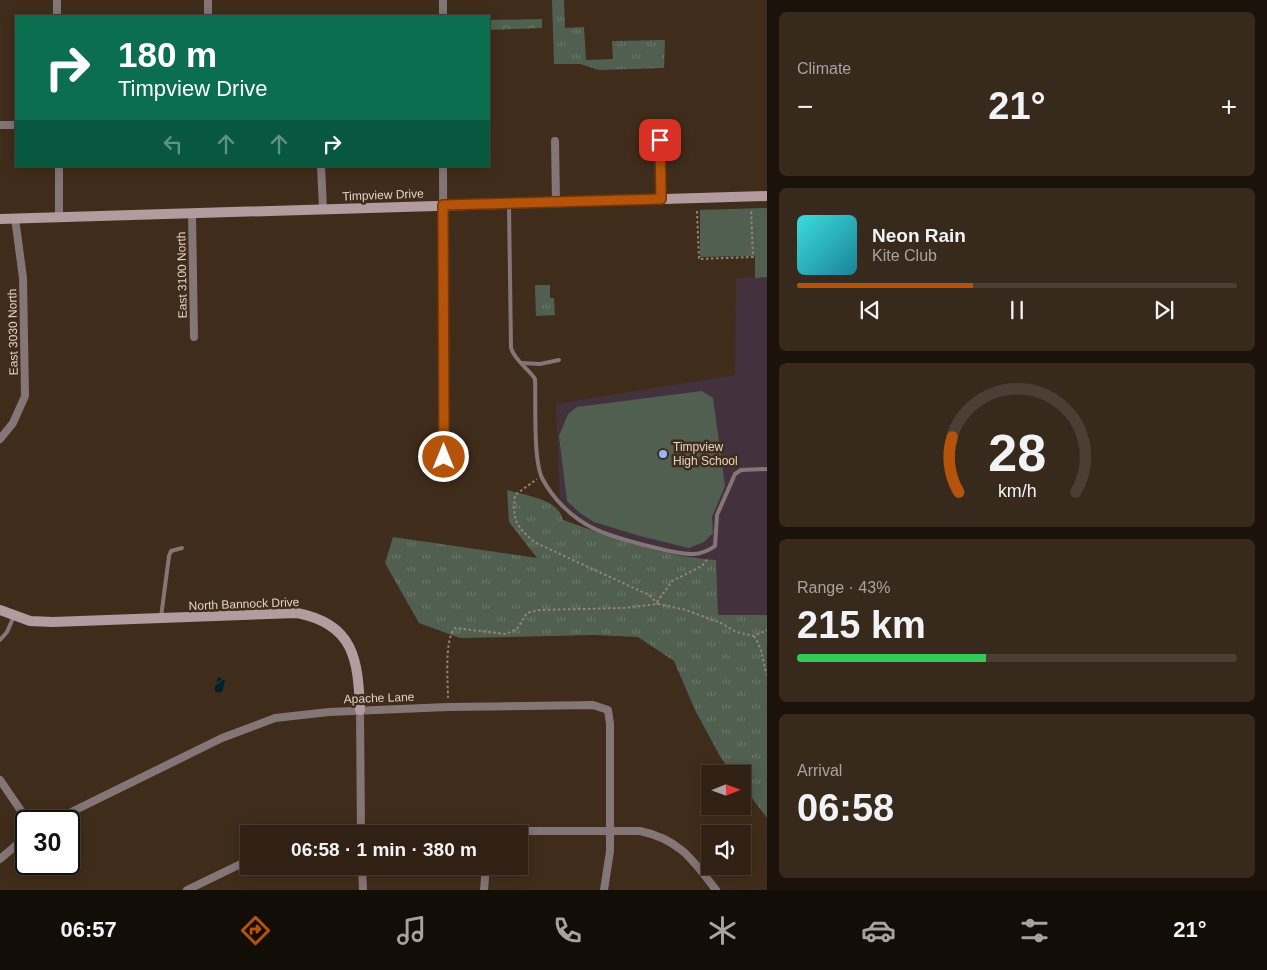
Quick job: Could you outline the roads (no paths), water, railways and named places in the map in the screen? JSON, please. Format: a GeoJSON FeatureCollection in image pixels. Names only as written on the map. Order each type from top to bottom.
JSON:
{"type":"FeatureCollection","features":[{"type":"Feature","properties":{"kind":"street"},"geometry":{"type":"LineString","coordinates":[[57,0],[57,15]]}},
{"type":"Feature","properties":{"kind":"street"},"geometry":{"type":"LineString","coordinates":[[208,0],[208,15]]}},
{"type":"Feature","properties":{"kind":"street"},"geometry":{"type":"LineString","coordinates":[[443,0],[443,15]]}},
{"type":"Feature","properties":{"kind":"street"},"geometry":{"type":"LineString","coordinates":[[0,125],[15,125]]}},
{"type":"Feature","properties":{"kind":"street"},"geometry":{"type":"LineString","coordinates":[[660,140],[661,199]]}},
{"type":"Feature","properties":{"kind":"street"},"geometry":{"type":"LineString","coordinates":[[555,141],[556,201]]}},
{"type":"Feature","properties":{"kind":"street"},"geometry":{"type":"LineString","coordinates":[[59,167],[59,217]]}},
{"type":"Feature","properties":{"kind":"street"},"geometry":{"type":"LineString","coordinates":[[321,167],[322,209]]}},
{"type":"Feature","properties":{"kind":"street"},"geometry":{"type":"LineString","coordinates":[[435,477],[444,457],[443,167]]}},
{"type":"Feature","properties":{"kind":"street","name":"Timpview Drive"},"geometry":{"type":"LineString","coordinates":[[0,219],[767,196]]}},
{"type":"Feature","properties":{"kind":"street","name":"East 3100 North"},"geometry":{"type":"LineString","coordinates":[[192,213],[194,337]]}},
{"type":"Feature","properties":{"kind":"street","name":"East 3030 North"},"geometry":{"type":"LineString","coordinates":[[0,439],[13,423],[25,396],[24,278],[16,218]]}},
{"type":"Feature","properties":{"kind":"street","name":"North Bannock Drive"},"geometry":{"type":"LineString","coordinates":[[0,610],[30,621],[53,622],[297,613],[321,619],[341,634],[352,650],[359,676],[361,825]]}},
{"type":"Feature","properties":{"kind":"street","name":"Apache Lane"},"geometry":{"type":"LineString","coordinates":[[75,810],[222,738],[275,718],[299,714],[360,710],[593,705],[608,710],[610,724],[610,830]]}},
{"type":"Feature","properties":{"kind":"street"},"geometry":{"type":"LineString","coordinates":[[0,780],[20,810]]}},
{"type":"Feature","properties":{"kind":"street"},"geometry":{"type":"LineString","coordinates":[[604,890],[610,851],[610,830]]}},
{"type":"Feature","properties":{"kind":"street"},"geometry":{"type":"LineString","coordinates":[[528,831],[640,831],[662,837],[674,843],[690,856],[716,890]]}},
{"type":"Feature","properties":{"kind":"street"},"geometry":{"type":"LineString","coordinates":[[0,859],[15,846]]}},
{"type":"Feature","properties":{"kind":"street"},"geometry":{"type":"LineString","coordinates":[[187,890],[240,864]]}},
{"type":"Feature","properties":{"kind":"street"},"geometry":{"type":"LineString","coordinates":[[362,875],[363,890]]}},
{"type":"Feature","properties":{"kind":"street"},"geometry":{"type":"LineString","coordinates":[[484,890],[485,875]]}},
{"type":"Feature","properties":{"kind":"lane"},"geometry":{"type":"LineString","coordinates":[[509,203],[511,348],[513,355],[535,379],[538,460],[541,476],[560,504],[593,528],[650,546],[694,554],[711,549],[714,546],[717,515],[735,474],[741,470],[767,469]]}},
{"type":"Feature","properties":{"kind":"lane"},"geometry":{"type":"LineString","coordinates":[[522,363],[540,364],[559,360]]}},
{"type":"Feature","properties":{"kind":"lane"},"geometry":{"type":"LineString","coordinates":[[161,619],[169,556],[172,552],[182,548]]}},
{"type":"Feature","properties":{"kind":"lane"},"geometry":{"type":"LineString","coordinates":[[0,640],[7,632],[14,616]]}},
{"type":"Feature","properties":{"kind":"water"},"geometry":{"type":"Polygon","coordinates":[[[218,677],[225,680],[222,693],[214,691],[218,677]]]}},
{"type":"Feature","properties":{"kind":"place","name":"Timpview High School"},"geometry":{"type":"Point","coordinates":[663,454]}}]}
